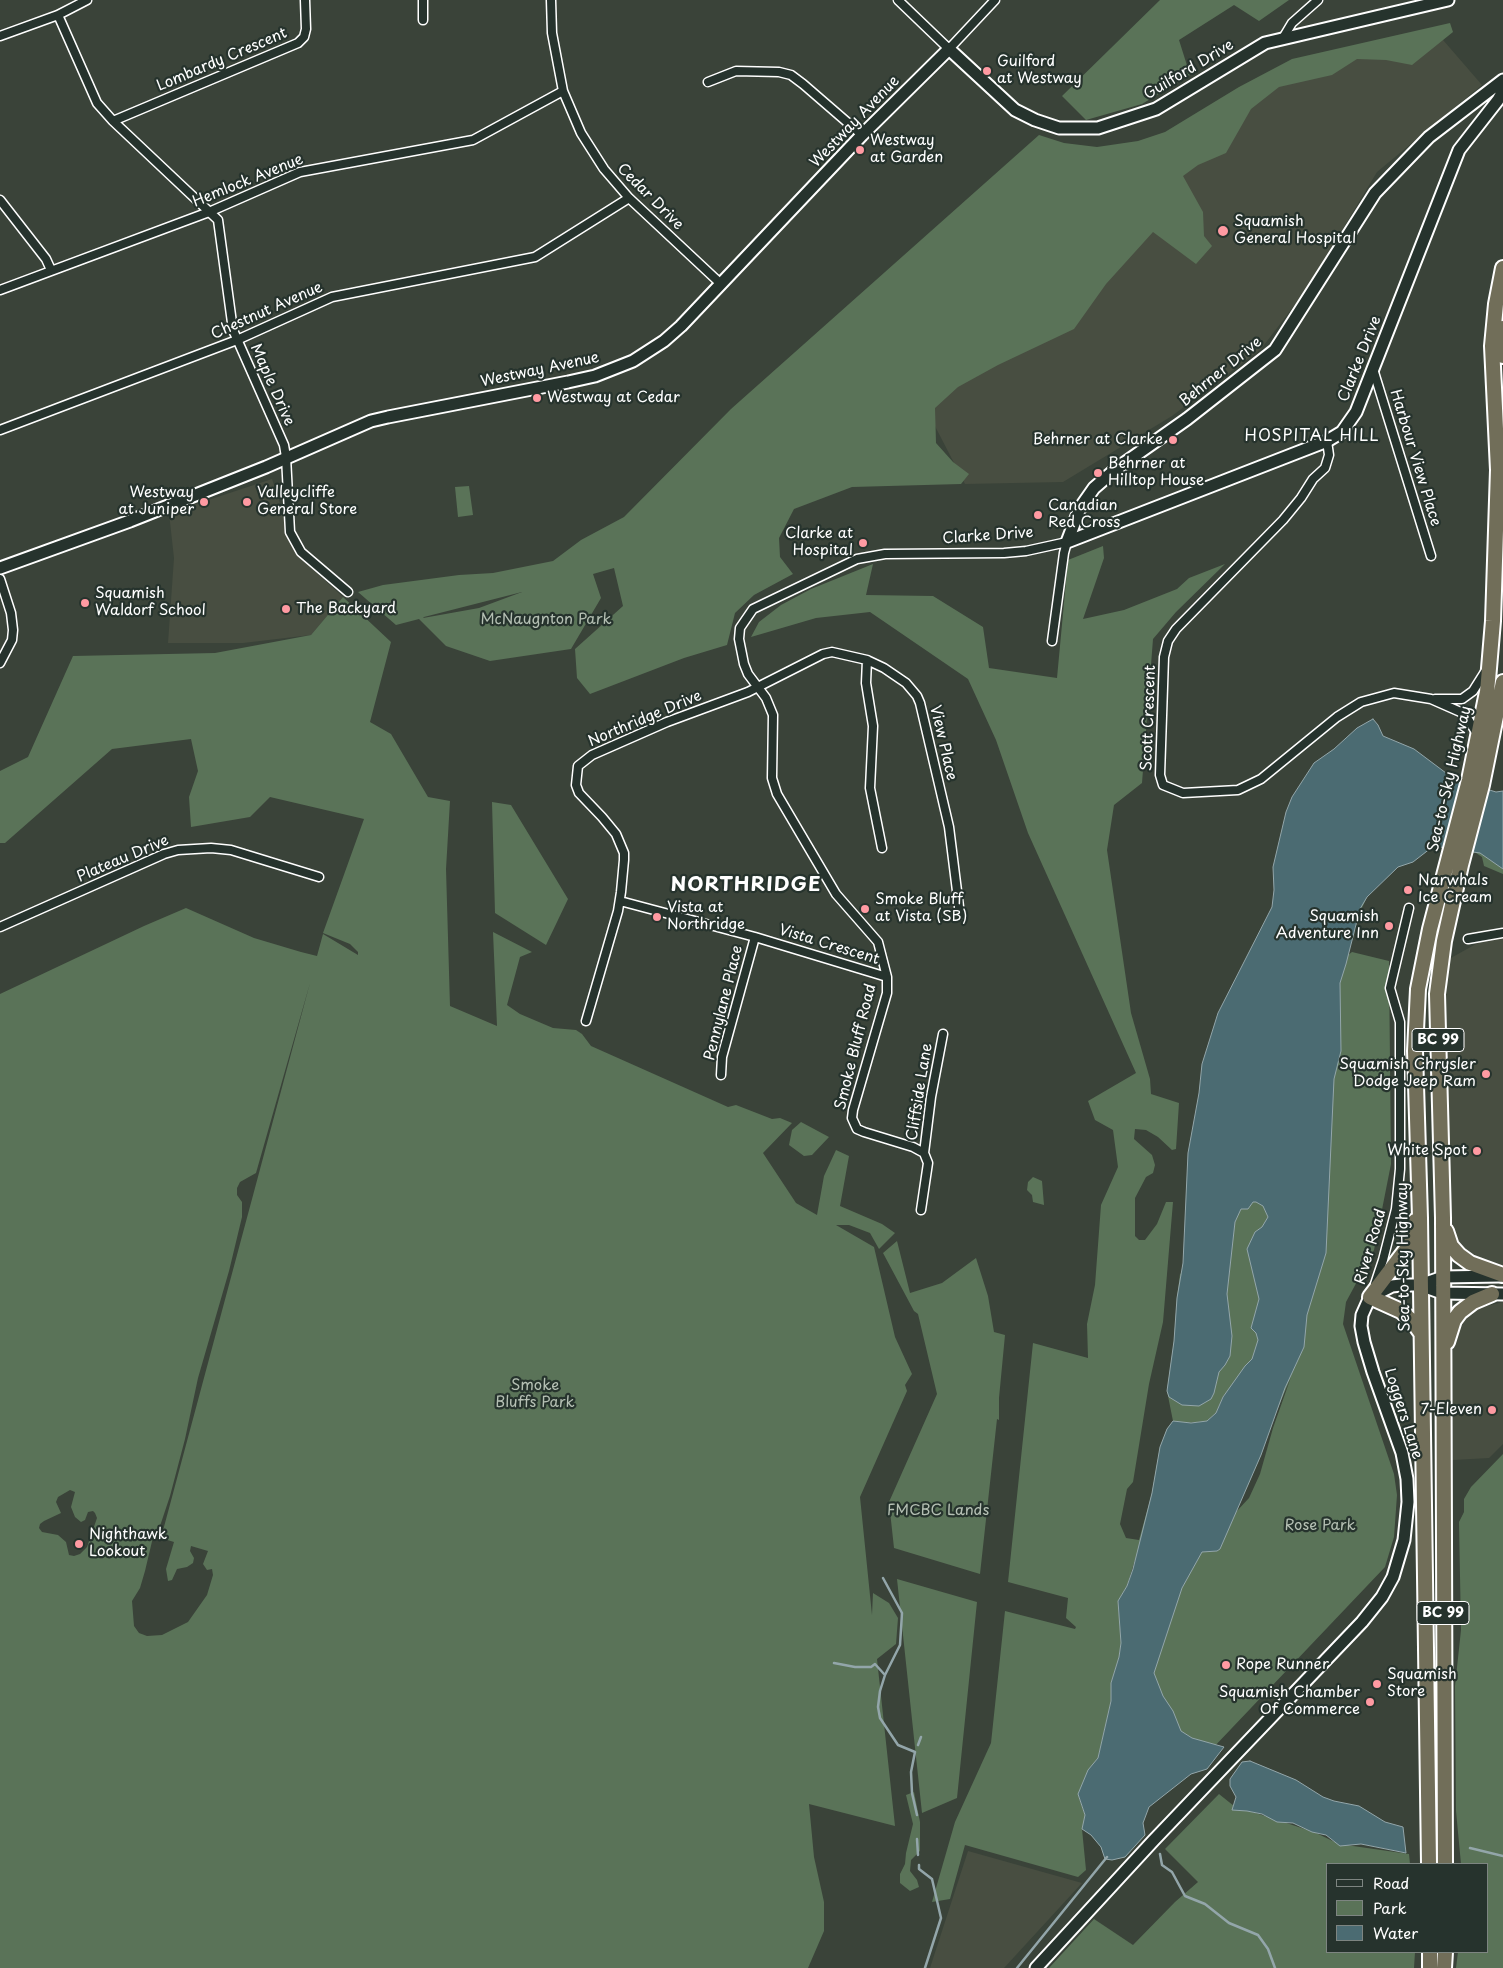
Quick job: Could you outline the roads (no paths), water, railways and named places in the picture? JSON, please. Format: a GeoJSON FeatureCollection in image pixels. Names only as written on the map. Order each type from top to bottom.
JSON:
{"type":"FeatureCollection","features":[{"type":"Feature","properties":{"kind":"highway"},"geometry":{"type":"LineString","coordinates":[[1502,273],[1503,298]]}},
{"type":"Feature","properties":{"kind":"highway","name":"Sea-to-Sky Highway"},"geometry":{"type":"LineString","coordinates":[[1476,782],[1478,736],[1487,692],[1490,661],[1496,550],[1498,470],[1492,346],[1496,304],[1502,273]]}},
{"type":"Feature","properties":{"kind":"highway"},"geometry":{"type":"LineString","coordinates":[[1503,328],[1503,356]]}},
{"type":"Feature","properties":{"kind":"highway"},"geometry":{"type":"LineString","coordinates":[[1490,661],[1498,626],[1503,587]]}},
{"type":"Feature","properties":{"kind":"highway","name":"Sea-to-Sky Highway"},"geometry":{"type":"LineString","coordinates":[[1430,1863],[1415,1051],[1418,989],[1430,929],[1455,863],[1503,682]]}},
{"type":"Feature","properties":{"kind":"highway","name":"Sea-to-Sky Highway"},"geometry":{"type":"LineString","coordinates":[[1442,1277],[1437,994],[1455,863]]}},
{"type":"Feature","properties":{"kind":"highway"},"geometry":{"type":"LineString","coordinates":[[1419,1200],[1408,1247],[1370,1297],[1402,1311],[1421,1333]]}},
{"type":"Feature","properties":{"kind":"highway"},"geometry":{"type":"LineString","coordinates":[[1442,1218],[1451,1246],[1459,1255],[1470,1263],[1503,1275]]}},
{"type":"Feature","properties":{"kind":"highway","name":"BC 99"},"geometry":{"type":"LineString","coordinates":[[1442,1277],[1445,1863]]}},
{"type":"Feature","properties":{"kind":"highway"},"geometry":{"type":"LineString","coordinates":[[1442,1362],[1448,1335],[1460,1312],[1473,1302],[1498,1294]]}},
{"type":"Feature","properties":{"kind":"highway"},"geometry":{"type":"LineString","coordinates":[[1430,1953],[1430,1968]]}},
{"type":"Feature","properties":{"kind":"highway"},"geometry":{"type":"LineString","coordinates":[[1444,1968],[1445,1953]]}},
{"type":"Feature","properties":{"kind":"street"},"geometry":{"type":"LineString","coordinates":[[0,36],[58,15],[87,0]]}},
{"type":"Feature","properties":{"kind":"street","name":"Lombardy Crescent"},"geometry":{"type":"LineString","coordinates":[[113,121],[298,43],[304,37],[306,29],[305,0]]}},
{"type":"Feature","properties":{"kind":"street"},"geometry":{"type":"LineString","coordinates":[[423,0],[423,20]]}},
{"type":"Feature","properties":{"kind":"street","name":"Cedar Drive"},"geometry":{"type":"LineString","coordinates":[[551,0],[552,33],[563,91],[581,134],[604,169],[628,198],[721,284]]}},
{"type":"Feature","properties":{"kind":"street","name":"Guilford Drive"},"geometry":{"type":"LineString","coordinates":[[898,0],[1015,110],[1035,120],[1059,128],[1081,129],[1113,125],[1156,109],[1185,93],[1250,50],[1265,43],[1448,0]]}},
{"type":"Feature","properties":{"kind":"street","name":"Westway Avenue"},"geometry":{"type":"LineString","coordinates":[[0,568],[130,521],[266,467],[364,424],[388,417],[568,382],[614,369],[633,361],[664,341],[681,326],[862,135],[949,49],[995,0]]}},
{"type":"Feature","properties":{"kind":"street"},"geometry":{"type":"LineString","coordinates":[[1283,38],[1292,22],[1318,0]]}},
{"type":"Feature","properties":{"kind":"street","name":"Maple Drive"},"geometry":{"type":"LineString","coordinates":[[58,15],[98,103],[113,121],[218,220],[231,322],[237,340],[284,445],[290,532],[301,552],[348,592]]}},
{"type":"Feature","properties":{"kind":"street"},"geometry":{"type":"LineString","coordinates":[[708,82],[736,71],[779,72],[791,75],[862,135]]}},
{"type":"Feature","properties":{"kind":"street","name":"Behrner Drive"},"geometry":{"type":"LineString","coordinates":[[1067,542],[1080,508],[1094,488],[1187,419],[1275,350],[1375,193],[1429,137],[1503,80]]}},
{"type":"Feature","properties":{"kind":"street","name":"Hemlock Avenue"},"geometry":{"type":"LineString","coordinates":[[0,290],[209,212],[300,172],[473,140],[563,91]]}},
{"type":"Feature","properties":{"kind":"street","name":"Clarke Drive"},"geometry":{"type":"LineString","coordinates":[[758,687],[748,674],[744,664],[739,639],[740,628],[748,614],[752,609],[774,597],[843,564],[869,556],[1004,553],[1026,551],[1067,542],[1327,440],[1342,432],[1356,412],[1459,150],[1503,91]]}},
{"type":"Feature","properties":{"kind":"street","name":"Chestnut Avenue"},"geometry":{"type":"LineString","coordinates":[[0,430],[237,340],[332,296],[535,257],[628,198]]}},
{"type":"Feature","properties":{"kind":"street"},"geometry":{"type":"LineString","coordinates":[[0,200],[46,259],[51,270]]}},
{"type":"Feature","properties":{"kind":"street","name":"Harbour View Place"},"geometry":{"type":"LineString","coordinates":[[1372,368],[1431,556]]}},
{"type":"Feature","properties":{"kind":"street","name":"Scott Crescent"},"geometry":{"type":"LineString","coordinates":[[1327,440],[1329,455],[1325,468],[1313,479],[1301,498],[1282,520],[1176,629],[1168,641],[1164,657],[1160,775],[1163,785],[1183,793],[1238,790],[1261,779],[1337,717],[1360,702],[1394,693],[1431,699],[1465,714],[1478,736]]}},
{"type":"Feature","properties":{"kind":"street"},"geometry":{"type":"LineString","coordinates":[[1052,641],[1067,542]]}},
{"type":"Feature","properties":{"kind":"street"},"geometry":{"type":"LineString","coordinates":[[0,579],[11,613],[13,630],[12,640],[0,663]]}},
{"type":"Feature","properties":{"kind":"street","name":"View Place"},"geometry":{"type":"LineString","coordinates":[[758,687],[823,654],[832,652],[867,660],[884,668],[906,683],[920,703],[949,827],[960,916]]}},
{"type":"Feature","properties":{"kind":"street"},"geometry":{"type":"LineString","coordinates":[[867,660],[866,683],[873,726],[870,788],[882,848]]}},
{"type":"Feature","properties":{"kind":"street"},"geometry":{"type":"LineString","coordinates":[[1431,699],[1462,699],[1473,691],[1481,680],[1490,661]]}},
{"type":"Feature","properties":{"kind":"street","name":"Northridge Drive"},"geometry":{"type":"LineString","coordinates":[[586,1020],[620,901],[624,853],[616,834],[579,793],[576,785],[578,766],[592,755],[631,737],[758,687]]}},
{"type":"Feature","properties":{"kind":"street","name":"Vista Crescent"},"geometry":{"type":"LineString","coordinates":[[758,687],[768,702],[773,716],[772,778],[778,794],[836,894],[878,942],[887,977]]}},
{"type":"Feature","properties":{"kind":"street","name":"Plateau Drive"},"geometry":{"type":"LineString","coordinates":[[0,927],[164,854],[178,850],[211,848],[231,850],[319,877]]}},
{"type":"Feature","properties":{"kind":"street","name":"Vista Crescent"},"geometry":{"type":"LineString","coordinates":[[620,901],[755,937],[887,977]]}},
{"type":"Feature","properties":{"kind":"street","name":"River Road"},"geometry":{"type":"LineString","coordinates":[[1370,1297],[1383,1260],[1396,1210],[1399,1177],[1400,1022],[1390,988],[1409,908]]}},
{"type":"Feature","properties":{"kind":"street"},"geometry":{"type":"LineString","coordinates":[[1468,939],[1503,933]]}},
{"type":"Feature","properties":{"kind":"street","name":"Pennylane Place"},"geometry":{"type":"LineString","coordinates":[[721,1075],[722,1057],[755,937]]}},
{"type":"Feature","properties":{"kind":"street","name":"Smoke Bluff Road"},"geometry":{"type":"LineString","coordinates":[[887,977],[886,993],[852,1110],[853,1124],[864,1132],[913,1147],[924,1153]]}},
{"type":"Feature","properties":{"kind":"street","name":"Cliffside Lane"},"geometry":{"type":"LineString","coordinates":[[921,1210],[928,1163],[924,1153],[931,1097],[943,1034]]}},
{"type":"Feature","properties":{"kind":"street"},"geometry":{"type":"LineString","coordinates":[[1420,1286],[1442,1277],[1503,1275]]}},
{"type":"Feature","properties":{"kind":"street"},"geometry":{"type":"LineString","coordinates":[[1370,1297],[1392,1286],[1420,1286],[1442,1293],[1498,1294]]}},
{"type":"Feature","properties":{"kind":"street","name":"Loggers Lane"},"geometry":{"type":"LineString","coordinates":[[1036,1968],[1153,1841],[1362,1622],[1382,1597],[1393,1577],[1404,1540],[1408,1502],[1407,1479],[1402,1453],[1364,1342],[1361,1326],[1362,1315],[1370,1297]]}},
{"type":"Feature","properties":{"kind":"water"},"geometry":{"type":"Polygon","coordinates":[[[1373,719],[1383,736],[1414,749],[1454,779],[1496,792],[1503,791],[1503,869],[1480,853],[1440,847],[1431,848],[1413,862],[1398,867],[1367,897],[1360,909],[1340,983],[1341,1051],[1334,1079],[1326,1253],[1307,1315],[1304,1347],[1285,1388],[1261,1455],[1220,1549],[1202,1552],[1182,1588],[1154,1673],[1163,1696],[1173,1711],[1181,1731],[1192,1738],[1224,1747],[1207,1769],[1191,1774],[1149,1807],[1143,1823],[1145,1835],[1125,1857],[1112,1860],[1105,1859],[1101,1847],[1091,1835],[1082,1829],[1085,1815],[1078,1794],[1088,1770],[1098,1758],[1111,1701],[1111,1683],[1121,1643],[1118,1601],[1127,1586],[1133,1569],[1152,1493],[1160,1447],[1167,1429],[1173,1421],[1191,1423],[1207,1421],[1216,1413],[1223,1397],[1252,1359],[1258,1340],[1256,1333],[1251,1328],[1259,1299],[1247,1249],[1255,1232],[1262,1227],[1268,1217],[1263,1206],[1253,1202],[1248,1209],[1241,1209],[1235,1222],[1227,1294],[1232,1336],[1230,1356],[1219,1372],[1211,1399],[1199,1406],[1182,1405],[1169,1397],[1167,1391],[1174,1341],[1177,1298],[1183,1263],[1188,1153],[1199,1093],[1202,1064],[1218,1013],[1272,907],[1274,890],[1273,867],[1286,812],[1292,797],[1314,763],[1334,749],[1357,728],[1373,719]]]}},
{"type":"Feature","properties":{"kind":"water"},"geometry":{"type":"Polygon","coordinates":[[[1250,1761],[1296,1780],[1323,1797],[1359,1806],[1385,1822],[1403,1827],[1406,1853],[1361,1844],[1340,1846],[1326,1835],[1312,1832],[1293,1823],[1277,1822],[1262,1814],[1232,1810],[1236,1797],[1230,1786],[1230,1779],[1242,1762],[1250,1761]]]}},
{"type":"Feature","properties":{"kind":"waterway"},"geometry":{"type":"LineString","coordinates":[[883,1578],[902,1613],[900,1645],[885,1675],[878,1707],[880,1718],[898,1745],[915,1752],[911,1772],[912,1793],[917,1815]]}},
{"type":"Feature","properties":{"kind":"waterway"},"geometry":{"type":"LineString","coordinates":[[834,1663],[855,1667],[871,1667],[875,1664],[884,1674]]}},
{"type":"Feature","properties":{"kind":"waterway"},"geometry":{"type":"LineString","coordinates":[[918,1745],[921,1737]]}},
{"type":"Feature","properties":{"kind":"waterway"},"geometry":{"type":"LineString","coordinates":[[917,1839],[918,1855]]}},
{"type":"Feature","properties":{"kind":"waterway"},"geometry":{"type":"LineString","coordinates":[[1470,1848],[1503,1856]]}},
{"type":"Feature","properties":{"kind":"waterway"},"geometry":{"type":"LineString","coordinates":[[1160,1854],[1162,1865],[1172,1872],[1185,1896],[1205,1904],[1229,1923],[1258,1935],[1268,1949],[1275,1968]]}},
{"type":"Feature","properties":{"kind":"waterway"},"geometry":{"type":"LineString","coordinates":[[1017,1968],[1107,1857]]}},
{"type":"Feature","properties":{"kind":"waterway"},"geometry":{"type":"LineString","coordinates":[[919,1865],[919,1869],[932,1879],[941,1918],[925,1968]]}},
{"type":"Feature","properties":{"kind":"place","name":"Guilford at Westway"},"geometry":{"type":"Point","coordinates":[987,71]}},
{"type":"Feature","properties":{"kind":"place","name":"Westway at Garden"},"geometry":{"type":"Point","coordinates":[860,150]}},
{"type":"Feature","properties":{"kind":"place","name":"Squamish General Hospital"},"geometry":{"type":"Point","coordinates":[1223,231]}},
{"type":"Feature","properties":{"kind":"place","name":"Westway at Cedar"},"geometry":{"type":"Point","coordinates":[537,398]}},
{"type":"Feature","properties":{"kind":"place","name":"Behrner at Clarke"},"geometry":{"type":"Point","coordinates":[1173,440]}},
{"type":"Feature","properties":{"kind":"place","name":"Behrner at Hilltop House"},"geometry":{"type":"Point","coordinates":[1098,473]}},
{"type":"Feature","properties":{"kind":"place","name":"Westway at Juniper"},"geometry":{"type":"Point","coordinates":[204,502]}},
{"type":"Feature","properties":{"kind":"place","name":"Valleycliffe General Store"},"geometry":{"type":"Point","coordinates":[247,502]}},
{"type":"Feature","properties":{"kind":"place","name":"Canadian Red Cross"},"geometry":{"type":"Point","coordinates":[1038,515]}},
{"type":"Feature","properties":{"kind":"place","name":"Clarke at Hospital"},"geometry":{"type":"Point","coordinates":[863,543]}},
{"type":"Feature","properties":{"kind":"place","name":"Squamish Waldorf School"},"geometry":{"type":"Point","coordinates":[85,603]}},
{"type":"Feature","properties":{"kind":"place","name":"The Backyard"},"geometry":{"type":"Point","coordinates":[286,609]}},
{"type":"Feature","properties":{"kind":"place","name":"Narwhals Ice Cream"},"geometry":{"type":"Point","coordinates":[1408,890]}},
{"type":"Feature","properties":{"kind":"place","name":"Smoke Bluff at Vista (SB)"},"geometry":{"type":"Point","coordinates":[865,909]}},
{"type":"Feature","properties":{"kind":"place","name":"Vista at Northridge"},"geometry":{"type":"Point","coordinates":[657,917]}},
{"type":"Feature","properties":{"kind":"place","name":"Squamish Adventure Inn"},"geometry":{"type":"Point","coordinates":[1389,926]}},
{"type":"Feature","properties":{"kind":"place","name":"Squamish Chrysler Dodge Jeep Ram"},"geometry":{"type":"Point","coordinates":[1486,1074]}},
{"type":"Feature","properties":{"kind":"place","name":"White Spot"},"geometry":{"type":"Point","coordinates":[1477,1151]}},
{"type":"Feature","properties":{"kind":"place","name":"7-Eleven"},"geometry":{"type":"Point","coordinates":[1492,1410]}},
{"type":"Feature","properties":{"kind":"place","name":"Nighthawk Lookout"},"geometry":{"type":"Point","coordinates":[79,1544]}},
{"type":"Feature","properties":{"kind":"place","name":"Rope Runner"},"geometry":{"type":"Point","coordinates":[1226,1665]}},
{"type":"Feature","properties":{"kind":"place","name":"Squamish Store"},"geometry":{"type":"Point","coordinates":[1377,1684]}},
{"type":"Feature","properties":{"kind":"place","name":"Squamish Chamber Of Commerce"},"geometry":{"type":"Point","coordinates":[1370,1702]}},
{"type":"Feature","properties":{"kind":"district","name":"HOSPITAL HILL"},"geometry":{"type":"Point","coordinates":[1312,437]}},
{"type":"Feature","properties":{"kind":"district","name":"NORTHRIDGE"},"geometry":{"type":"Point","coordinates":[746,885]}},
{"type":"Feature","properties":{"kind":"park label","name":"McNaugnton Park"},"geometry":{"type":"Point","coordinates":[546,620]}},
{"type":"Feature","properties":{"kind":"park label","name":"Smoke Bluffs Park"},"geometry":{"type":"Point","coordinates":[535,1394]}},
{"type":"Feature","properties":{"kind":"park label","name":"FMCBC Lands"},"geometry":{"type":"Point","coordinates":[938,1511]}},
{"type":"Feature","properties":{"kind":"park label","name":"Rose Park"},"geometry":{"type":"Point","coordinates":[1320,1526]}}]}
